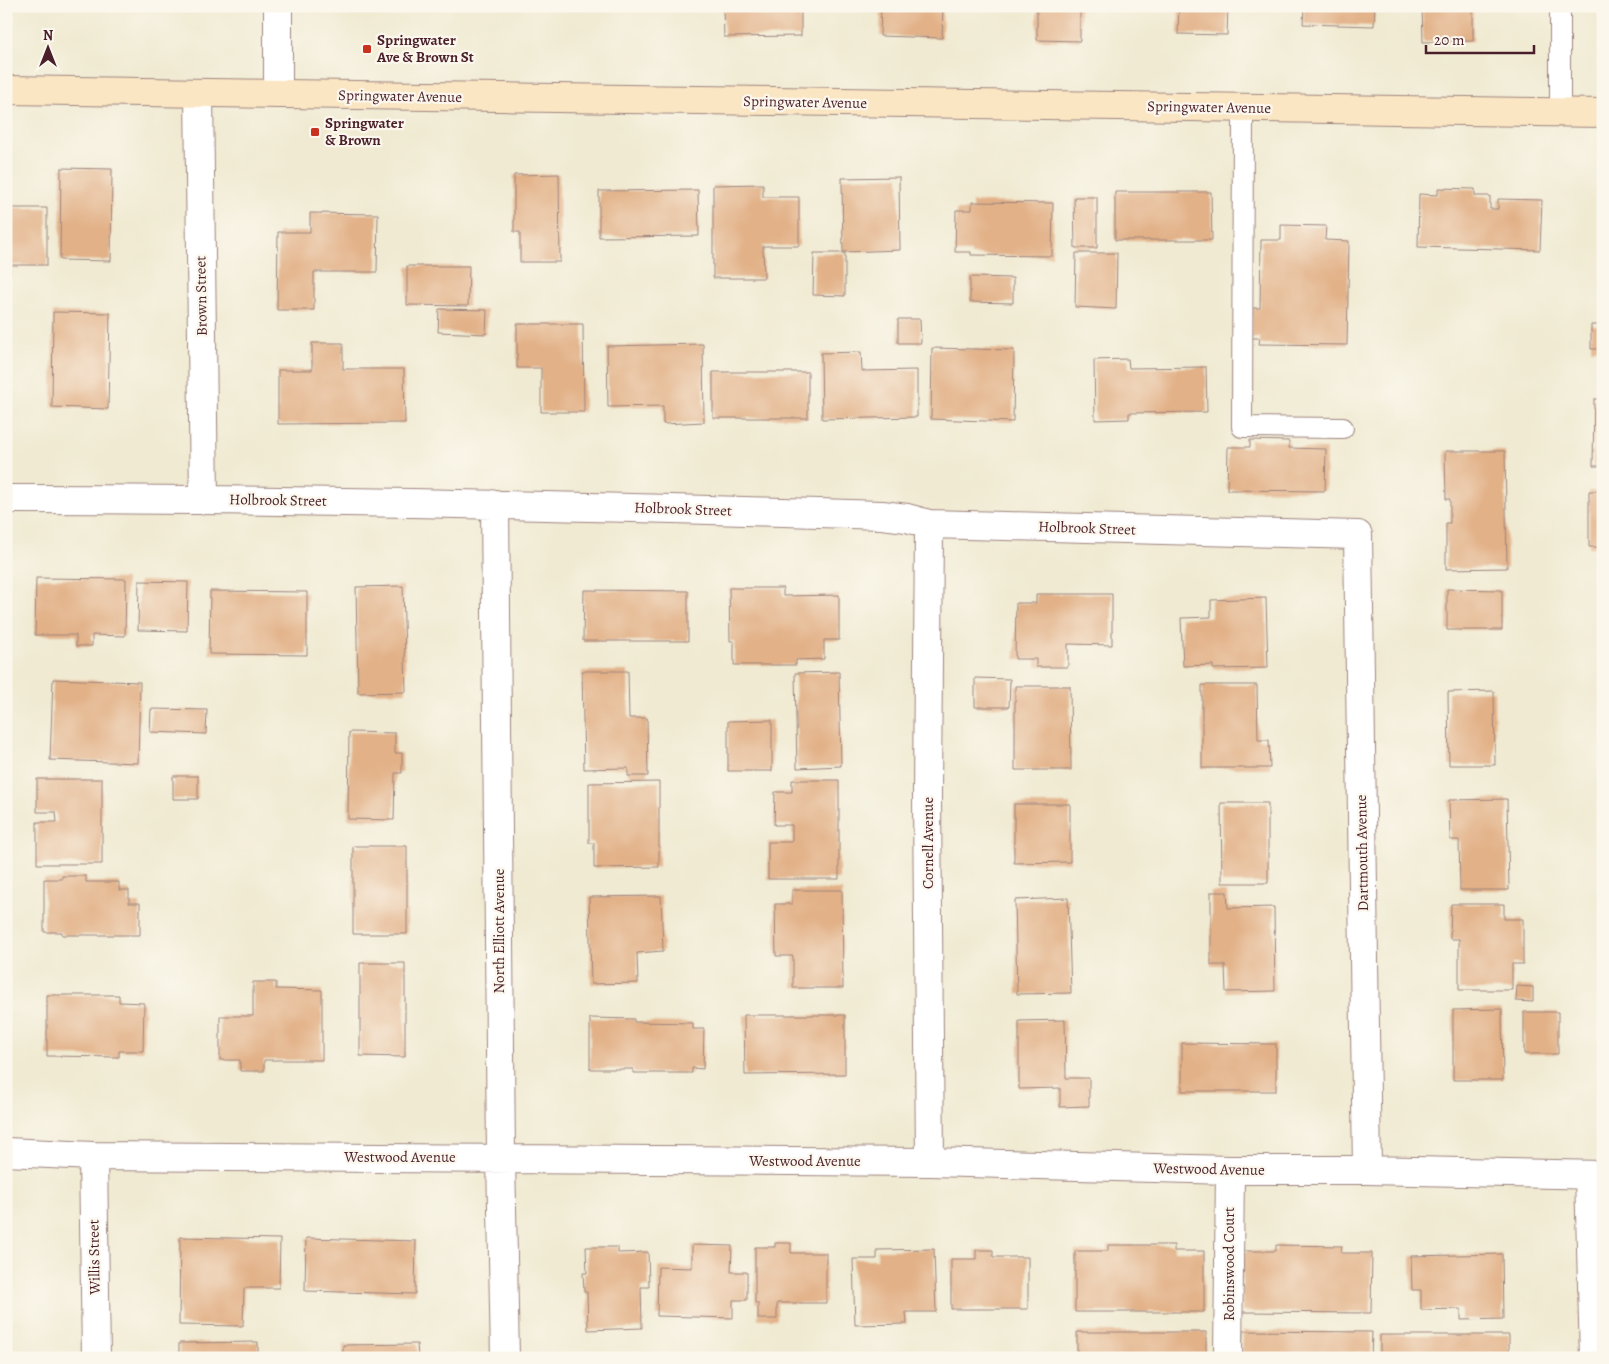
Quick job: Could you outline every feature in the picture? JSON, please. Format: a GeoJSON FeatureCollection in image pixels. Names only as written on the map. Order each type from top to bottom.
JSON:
{"type":"FeatureCollection","features":[{"type":"Feature","properties":{"kind":"street"},"geometry":{"type":"LineString","coordinates":[[278,6],[278,94]]}},
{"type":"Feature","properties":{"kind":"street","name":"Springwater Avenue"},"geometry":{"type":"LineString","coordinates":[[6,90],[1603,113]]}},
{"type":"Feature","properties":{"kind":"street","name":"Brown Street"},"geometry":{"type":"LineString","coordinates":[[199,93],[204,499]]}},
{"type":"Feature","properties":{"kind":"street","name":"Holbrook Street"},"geometry":{"type":"LineString","coordinates":[[6,499],[204,499],[495,504],[882,515],[907,518],[930,524],[1358,535]]}},
{"type":"Feature","properties":{"kind":"street","name":"North Elliott Avenue"},"geometry":{"type":"LineString","coordinates":[[495,504],[501,1158],[505,1358]]}},
{"type":"Feature","properties":{"kind":"street","name":"Cornell Avenue"},"geometry":{"type":"LineString","coordinates":[[930,524],[928,807],[930,1162]]}},
{"type":"Feature","properties":{"kind":"street","name":"Dartmouth Avenue"},"geometry":{"type":"LineString","coordinates":[[1358,535],[1367,1170]]}},
{"type":"Feature","properties":{"kind":"street","name":"Westwood Avenue"},"geometry":{"type":"LineString","coordinates":[[6,1152],[93,1156],[930,1162],[1230,1170],[1367,1170],[1596,1175]]}},
{"type":"Feature","properties":{"kind":"street","name":"Willis Street"},"geometry":{"type":"LineString","coordinates":[[93,1156],[96,1358]]}},
{"type":"Feature","properties":{"kind":"street","name":"Robinswood Court"},"geometry":{"type":"LineString","coordinates":[[1228,1358],[1230,1170]]}},
{"type":"Feature","properties":{"kind":"street"},"geometry":{"type":"LineString","coordinates":[[1594,1358],[1596,1175]]}},
{"type":"Feature","properties":{"kind":"lane"},"geometry":{"type":"LineString","coordinates":[[1560,6],[1560,112]]}},
{"type":"Feature","properties":{"kind":"lane"},"geometry":{"type":"LineString","coordinates":[[1243,108],[1242,427],[1343,428]]}},
{"type":"Feature","properties":{"kind":"building"},"geometry":{"type":"Polygon","coordinates":[[[723,6],[801,6],[801,36],[724,37],[723,6]]]}},
{"type":"Feature","properties":{"kind":"building"},"geometry":{"type":"Polygon","coordinates":[[[881,6],[943,6],[942,38],[880,36],[881,6]]]}},
{"type":"Feature","properties":{"kind":"building"},"geometry":{"type":"Polygon","coordinates":[[[1037,6],[1080,6],[1080,41],[1037,40],[1037,6]]]}},
{"type":"Feature","properties":{"kind":"building"},"geometry":{"type":"Polygon","coordinates":[[[1179,6],[1228,6],[1227,35],[1178,34],[1179,6]]]}},
{"type":"Feature","properties":{"kind":"building"},"geometry":{"type":"Polygon","coordinates":[[[1304,6],[1375,6],[1374,26],[1303,24],[1304,6]]]}},
{"type":"Feature","properties":{"kind":"building"},"geometry":{"type":"Polygon","coordinates":[[[1422,6],[1473,6],[1473,41],[1423,42],[1422,6]]]}},
{"type":"Feature","properties":{"kind":"building"},"geometry":{"type":"Polygon","coordinates":[[[61,168],[112,169],[111,261],[60,260],[61,168]]]}},
{"type":"Feature","properties":{"kind":"building"},"geometry":{"type":"Polygon","coordinates":[[[559,174],[560,262],[520,262],[520,232],[514,232],[514,175],[559,174]]]}},
{"type":"Feature","properties":{"kind":"building"},"geometry":{"type":"Polygon","coordinates":[[[899,177],[900,250],[843,252],[842,178],[899,177]]]}},
{"type":"Feature","properties":{"kind":"building"},"geometry":{"type":"Polygon","coordinates":[[[763,184],[763,197],[799,197],[799,246],[763,246],[764,278],[713,278],[713,185],[763,184]]]}},
{"type":"Feature","properties":{"kind":"building"},"geometry":{"type":"Polygon","coordinates":[[[1438,188],[1475,189],[1475,196],[1490,196],[1490,209],[1498,209],[1498,199],[1542,200],[1540,250],[1418,247],[1419,194],[1438,195],[1438,188]]]}},
{"type":"Feature","properties":{"kind":"building"},"geometry":{"type":"Polygon","coordinates":[[[698,190],[699,236],[599,237],[599,191],[698,190]]]}},
{"type":"Feature","properties":{"kind":"building"},"geometry":{"type":"Polygon","coordinates":[[[1115,192],[1211,192],[1212,240],[1115,240],[1115,192]]]}},
{"type":"Feature","properties":{"kind":"building"},"geometry":{"type":"Polygon","coordinates":[[[1074,197],[1097,197],[1097,248],[1075,248],[1074,197]]]}},
{"type":"Feature","properties":{"kind":"building"},"geometry":{"type":"Polygon","coordinates":[[[972,202],[1053,203],[1052,256],[971,255],[971,252],[955,252],[956,210],[972,210],[972,202]]]}},
{"type":"Feature","properties":{"kind":"building"},"geometry":{"type":"Polygon","coordinates":[[[6,208],[47,208],[47,265],[10,265],[10,275],[6,275],[6,208]]]}},
{"type":"Feature","properties":{"kind":"building"},"geometry":{"type":"Polygon","coordinates":[[[310,213],[378,214],[377,272],[314,272],[314,310],[277,310],[278,232],[310,232],[310,213]]]}},
{"type":"Feature","properties":{"kind":"building"},"geometry":{"type":"Polygon","coordinates":[[[1281,225],[1326,226],[1325,240],[1349,241],[1347,345],[1259,344],[1260,338],[1251,338],[1252,308],[1260,308],[1261,240],[1281,240],[1281,225]]]}},
{"type":"Feature","properties":{"kind":"building"},"geometry":{"type":"Polygon","coordinates":[[[814,253],[845,253],[845,296],[813,295],[814,253]]]}},
{"type":"Feature","properties":{"kind":"building"},"geometry":{"type":"Polygon","coordinates":[[[1076,253],[1117,253],[1116,309],[1075,307],[1076,253]]]}},
{"type":"Feature","properties":{"kind":"building"},"geometry":{"type":"Polygon","coordinates":[[[407,266],[469,266],[468,306],[407,305],[407,266]]]}},
{"type":"Feature","properties":{"kind":"building"},"geometry":{"type":"Polygon","coordinates":[[[970,277],[1013,278],[1013,303],[970,302],[970,277]]]}},
{"type":"Feature","properties":{"kind":"building"},"geometry":{"type":"Polygon","coordinates":[[[439,309],[487,310],[486,334],[438,332],[439,309]]]}},
{"type":"Feature","properties":{"kind":"building"},"geometry":{"type":"Polygon","coordinates":[[[53,312],[110,313],[108,409],[52,407],[53,312]]]}},
{"type":"Feature","properties":{"kind":"building"},"geometry":{"type":"Polygon","coordinates":[[[898,319],[920,319],[921,343],[898,343],[898,319]]]}},
{"type":"Feature","properties":{"kind":"building"},"geometry":{"type":"Polygon","coordinates":[[[517,324],[583,324],[584,412],[541,412],[541,368],[517,368],[517,324]]]}},
{"type":"Feature","properties":{"kind":"building"},"geometry":{"type":"Polygon","coordinates":[[[1591,325],[1603,325],[1603,349],[1591,349],[1591,325]]]}},
{"type":"Feature","properties":{"kind":"building"},"geometry":{"type":"Polygon","coordinates":[[[312,343],[343,343],[343,369],[404,369],[405,423],[278,424],[278,370],[312,370],[312,343]]]}},
{"type":"Feature","properties":{"kind":"building"},"geometry":{"type":"Polygon","coordinates":[[[703,344],[704,422],[663,424],[663,406],[608,407],[607,346],[703,344]]]}},
{"type":"Feature","properties":{"kind":"building"},"geometry":{"type":"Polygon","coordinates":[[[932,348],[1014,350],[1013,422],[931,419],[932,348]]]}},
{"type":"Feature","properties":{"kind":"building"},"geometry":{"type":"Polygon","coordinates":[[[861,352],[862,371],[917,370],[917,417],[822,419],[821,353],[861,352]]]}},
{"type":"Feature","properties":{"kind":"building"},"geometry":{"type":"Polygon","coordinates":[[[1128,359],[1129,368],[1206,367],[1207,412],[1129,413],[1129,419],[1095,420],[1094,360],[1128,359]]]}},
{"type":"Feature","properties":{"kind":"building"},"geometry":{"type":"Polygon","coordinates":[[[713,372],[808,372],[808,418],[713,418],[713,372]]]}},
{"type":"Feature","properties":{"kind":"building"},"geometry":{"type":"Polygon","coordinates":[[[1594,399],[1603,399],[1603,466],[1593,466],[1594,399]]]}},
{"type":"Feature","properties":{"kind":"building"},"geometry":{"type":"Polygon","coordinates":[[[1250,440],[1289,441],[1289,448],[1326,449],[1325,491],[1227,490],[1228,447],[1250,447],[1250,440]]]}},
{"type":"Feature","properties":{"kind":"building"},"geometry":{"type":"Polygon","coordinates":[[[1445,451],[1505,451],[1507,568],[1446,569],[1446,523],[1450,523],[1450,499],[1446,499],[1445,451]]]}},
{"type":"Feature","properties":{"kind":"building"},"geometry":{"type":"Polygon","coordinates":[[[1589,491],[1603,491],[1603,547],[1589,547],[1589,491]]]}},
{"type":"Feature","properties":{"kind":"building"},"geometry":{"type":"Polygon","coordinates":[[[36,578],[126,579],[125,636],[92,635],[92,646],[76,646],[76,635],[35,635],[36,578]]]}},
{"type":"Feature","properties":{"kind":"building"},"geometry":{"type":"Polygon","coordinates":[[[139,581],[188,582],[187,631],[138,630],[139,581]]]}},
{"type":"Feature","properties":{"kind":"building"},"geometry":{"type":"Polygon","coordinates":[[[403,586],[406,692],[358,693],[356,587],[403,586]]]}},
{"type":"Feature","properties":{"kind":"building"},"geometry":{"type":"Polygon","coordinates":[[[729,588],[783,588],[783,596],[839,595],[839,640],[824,640],[824,659],[796,660],[796,665],[734,665],[734,641],[730,641],[729,588]]]}},
{"type":"Feature","properties":{"kind":"building"},"geometry":{"type":"Polygon","coordinates":[[[1447,589],[1502,590],[1502,630],[1447,630],[1447,589]]]}},
{"type":"Feature","properties":{"kind":"building"},"geometry":{"type":"Polygon","coordinates":[[[584,590],[688,591],[688,641],[583,641],[584,590]]]}},
{"type":"Feature","properties":{"kind":"building"},"geometry":{"type":"Polygon","coordinates":[[[210,591],[307,592],[307,655],[209,654],[210,591]]]}},
{"type":"Feature","properties":{"kind":"building"},"geometry":{"type":"Polygon","coordinates":[[[1036,594],[1112,594],[1112,645],[1068,644],[1068,667],[1036,667],[1036,659],[1015,659],[1016,603],[1036,603],[1036,594]]]}},
{"type":"Feature","properties":{"kind":"building"},"geometry":{"type":"Polygon","coordinates":[[[1266,598],[1268,668],[1213,669],[1213,665],[1183,666],[1181,618],[1211,617],[1211,600],[1266,598]]]}},
{"type":"Feature","properties":{"kind":"building"},"geometry":{"type":"Polygon","coordinates":[[[582,671],[628,671],[629,718],[647,718],[648,776],[628,776],[628,768],[584,769],[582,671]]]}},
{"type":"Feature","properties":{"kind":"building"},"geometry":{"type":"Polygon","coordinates":[[[839,672],[841,766],[797,768],[795,673],[839,672]]]}},
{"type":"Feature","properties":{"kind":"building"},"geometry":{"type":"Polygon","coordinates":[[[975,678],[1010,679],[1009,707],[975,707],[975,678]]]}},
{"type":"Feature","properties":{"kind":"building"},"geometry":{"type":"Polygon","coordinates":[[[53,679],[140,682],[138,763],[50,760],[53,679]]]}},
{"type":"Feature","properties":{"kind":"building"},"geometry":{"type":"Polygon","coordinates":[[[1202,685],[1257,685],[1258,740],[1269,740],[1270,768],[1202,768],[1202,685]]]}},
{"type":"Feature","properties":{"kind":"building"},"geometry":{"type":"Polygon","coordinates":[[[1015,686],[1070,686],[1071,770],[1015,770],[1015,686]]]}},
{"type":"Feature","properties":{"kind":"building"},"geometry":{"type":"Polygon","coordinates":[[[1494,691],[1495,765],[1449,765],[1448,692],[1494,691]]]}},
{"type":"Feature","properties":{"kind":"building"},"geometry":{"type":"Polygon","coordinates":[[[151,709],[207,710],[206,734],[150,732],[151,709]]]}},
{"type":"Feature","properties":{"kind":"building"},"geometry":{"type":"Polygon","coordinates":[[[772,720],[772,771],[728,771],[728,721],[772,720]]]}},
{"type":"Feature","properties":{"kind":"building"},"geometry":{"type":"Polygon","coordinates":[[[349,732],[395,733],[395,753],[402,753],[402,773],[395,773],[394,820],[348,819],[349,732]]]}},
{"type":"Feature","properties":{"kind":"building"},"geometry":{"type":"Polygon","coordinates":[[[173,776],[198,776],[198,799],[173,799],[173,776]]]}},
{"type":"Feature","properties":{"kind":"building"},"geometry":{"type":"Polygon","coordinates":[[[37,779],[102,779],[102,864],[37,864],[37,822],[57,822],[56,812],[37,812],[37,779]]]}},
{"type":"Feature","properties":{"kind":"building"},"geometry":{"type":"Polygon","coordinates":[[[792,780],[839,780],[839,879],[768,879],[768,842],[792,842],[792,825],[774,825],[775,792],[792,792],[792,780]]]}},
{"type":"Feature","properties":{"kind":"building"},"geometry":{"type":"Polygon","coordinates":[[[659,782],[659,867],[594,868],[594,843],[589,843],[589,783],[659,782]]]}},
{"type":"Feature","properties":{"kind":"building"},"geometry":{"type":"Polygon","coordinates":[[[1507,799],[1509,890],[1460,890],[1459,840],[1450,840],[1449,800],[1507,799]]]}},
{"type":"Feature","properties":{"kind":"building"},"geometry":{"type":"Polygon","coordinates":[[[1221,803],[1268,803],[1268,883],[1222,883],[1221,803]]]}},
{"type":"Feature","properties":{"kind":"building"},"geometry":{"type":"Polygon","coordinates":[[[1014,804],[1070,804],[1070,862],[1014,863],[1014,804]]]}},
{"type":"Feature","properties":{"kind":"building"},"geometry":{"type":"Polygon","coordinates":[[[353,846],[407,846],[407,934],[353,934],[353,846]]]}},
{"type":"Feature","properties":{"kind":"building"},"geometry":{"type":"Polygon","coordinates":[[[62,876],[86,876],[86,882],[119,882],[119,890],[129,890],[129,903],[140,903],[140,935],[62,935],[62,932],[44,932],[44,879],[62,879],[62,876]]]}},
{"type":"Feature","properties":{"kind":"building"},"geometry":{"type":"Polygon","coordinates":[[[792,890],[842,890],[843,988],[793,988],[793,956],[776,956],[775,904],[792,904],[792,890]]]}},
{"type":"Feature","properties":{"kind":"building"},"geometry":{"type":"Polygon","coordinates":[[[1211,892],[1227,892],[1228,908],[1274,907],[1275,991],[1226,992],[1225,965],[1211,965],[1211,892]]]}},
{"type":"Feature","properties":{"kind":"building"},"geometry":{"type":"Polygon","coordinates":[[[661,896],[663,951],[637,953],[638,983],[591,984],[589,897],[661,896]]]}},
{"type":"Feature","properties":{"kind":"building"},"geometry":{"type":"Polygon","coordinates":[[[1068,898],[1071,993],[1017,994],[1015,900],[1068,898]]]}},
{"type":"Feature","properties":{"kind":"building"},"geometry":{"type":"Polygon","coordinates":[[[1451,904],[1504,904],[1504,919],[1523,919],[1523,964],[1512,964],[1512,990],[1459,990],[1459,939],[1450,939],[1451,904]]]}},
{"type":"Feature","properties":{"kind":"building"},"geometry":{"type":"Polygon","coordinates":[[[360,963],[405,963],[405,1057],[360,1056],[360,963]]]}},
{"type":"Feature","properties":{"kind":"building"},"geometry":{"type":"Polygon","coordinates":[[[253,982],[276,982],[276,989],[322,990],[322,1060],[264,1060],[264,1071],[240,1071],[240,1060],[220,1060],[220,1016],[253,1016],[253,982]]]}},
{"type":"Feature","properties":{"kind":"building"},"geometry":{"type":"Polygon","coordinates":[[[1517,986],[1533,987],[1533,1002],[1516,1001],[1517,986]]]}},
{"type":"Feature","properties":{"kind":"building"},"geometry":{"type":"Polygon","coordinates":[[[47,995],[119,995],[119,1002],[144,1003],[143,1051],[119,1051],[119,1057],[47,1056],[47,995]]]}},
{"type":"Feature","properties":{"kind":"building"},"geometry":{"type":"Polygon","coordinates":[[[1502,1009],[1503,1080],[1453,1080],[1453,1010],[1502,1009]]]}},
{"type":"Feature","properties":{"kind":"building"},"geometry":{"type":"Polygon","coordinates":[[[1524,1012],[1558,1012],[1558,1054],[1524,1054],[1524,1012]]]}},
{"type":"Feature","properties":{"kind":"building"},"geometry":{"type":"Polygon","coordinates":[[[744,1015],[845,1015],[845,1074],[745,1075],[744,1015]]]}},
{"type":"Feature","properties":{"kind":"building"},"geometry":{"type":"Polygon","coordinates":[[[590,1018],[634,1019],[634,1022],[693,1023],[693,1029],[704,1029],[703,1069],[692,1068],[692,1073],[633,1073],[633,1069],[590,1069],[590,1018]]]}},
{"type":"Feature","properties":{"kind":"building"},"geometry":{"type":"Polygon","coordinates":[[[1065,1020],[1066,1078],[1089,1078],[1089,1106],[1060,1107],[1060,1088],[1019,1089],[1019,1021],[1065,1020]]]}},
{"type":"Feature","properties":{"kind":"building"},"geometry":{"type":"Polygon","coordinates":[[[1182,1043],[1276,1044],[1276,1091],[1182,1091],[1182,1043]]]}},
{"type":"Feature","properties":{"kind":"building"},"geometry":{"type":"Polygon","coordinates":[[[180,1237],[280,1239],[279,1288],[244,1288],[243,1326],[179,1325],[180,1237]]]}},
{"type":"Feature","properties":{"kind":"building"},"geometry":{"type":"Polygon","coordinates":[[[306,1238],[416,1241],[415,1294],[305,1291],[306,1238]]]}},
{"type":"Feature","properties":{"kind":"building"},"geometry":{"type":"Polygon","coordinates":[[[775,1243],[791,1243],[791,1253],[826,1253],[826,1303],[777,1303],[777,1319],[758,1319],[758,1303],[755,1303],[755,1247],[775,1247],[775,1243]]]}},
{"type":"Feature","properties":{"kind":"building"},"geometry":{"type":"Polygon","coordinates":[[[692,1245],[732,1246],[731,1272],[747,1272],[747,1300],[733,1300],[733,1318],[657,1316],[658,1267],[692,1268],[692,1245]]]}},
{"type":"Feature","properties":{"kind":"building"},"geometry":{"type":"Polygon","coordinates":[[[1108,1245],[1174,1245],[1174,1251],[1204,1251],[1204,1312],[1075,1312],[1075,1251],[1108,1251],[1108,1245]]]}},
{"type":"Feature","properties":{"kind":"building"},"geometry":{"type":"Polygon","coordinates":[[[1276,1245],[1342,1246],[1341,1253],[1372,1253],[1371,1313],[1242,1312],[1243,1251],[1276,1251],[1276,1245]]]}},
{"type":"Feature","properties":{"kind":"building"},"geometry":{"type":"Polygon","coordinates":[[[586,1247],[618,1247],[618,1253],[648,1252],[649,1287],[641,1287],[642,1328],[588,1330],[587,1292],[584,1292],[583,1273],[587,1273],[586,1247]]]}},
{"type":"Feature","properties":{"kind":"building"},"geometry":{"type":"Polygon","coordinates":[[[934,1249],[936,1312],[906,1312],[907,1324],[855,1325],[853,1259],[877,1259],[877,1250],[934,1249]]]}},
{"type":"Feature","properties":{"kind":"building"},"geometry":{"type":"Polygon","coordinates":[[[976,1250],[993,1250],[993,1257],[1028,1257],[1028,1309],[951,1309],[951,1259],[976,1259],[976,1250]]]}},
{"type":"Feature","properties":{"kind":"building"},"geometry":{"type":"Polygon","coordinates":[[[1502,1254],[1503,1319],[1461,1320],[1461,1309],[1421,1310],[1421,1290],[1412,1290],[1411,1256],[1502,1254]]]}},
{"type":"Feature","properties":{"kind":"building"},"geometry":{"type":"Polygon","coordinates":[[[1243,1331],[1372,1332],[1371,1358],[1242,1358],[1243,1331]]]}},
{"type":"Feature","properties":{"kind":"building"},"geometry":{"type":"Polygon","coordinates":[[[1077,1332],[1206,1332],[1206,1358],[1077,1358],[1077,1332]]]}},
{"type":"Feature","properties":{"kind":"building"},"geometry":{"type":"Polygon","coordinates":[[[1380,1335],[1509,1335],[1509,1358],[1380,1358],[1380,1335]]]}},
{"type":"Feature","properties":{"kind":"building"},"geometry":{"type":"Polygon","coordinates":[[[258,1342],[258,1358],[179,1358],[179,1343],[258,1342]]]}},
{"type":"Feature","properties":{"kind":"building"},"geometry":{"type":"Polygon","coordinates":[[[417,1344],[418,1358],[343,1358],[343,1345],[417,1344]]]}},
{"type":"Feature","properties":{"kind":"place","name":"Springwater Ave & Brown St"},"geometry":{"type":"Point","coordinates":[367,49]}},
{"type":"Feature","properties":{"kind":"place","name":"Springwater & Brown"},"geometry":{"type":"Point","coordinates":[315,132]}}]}
